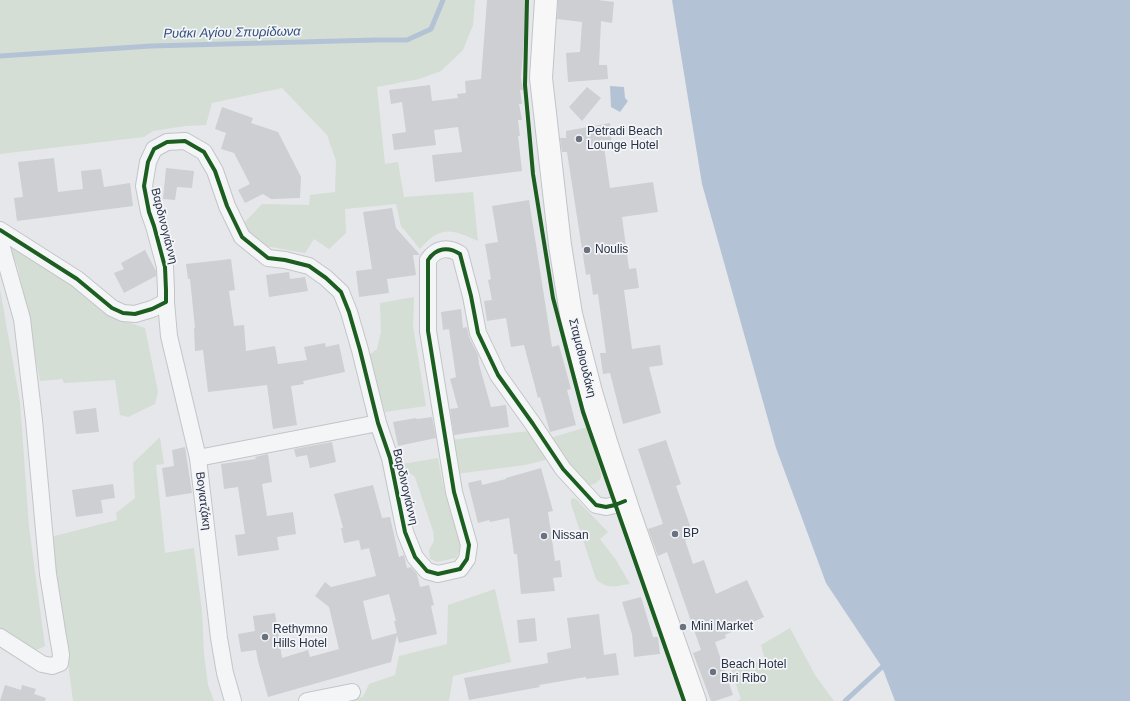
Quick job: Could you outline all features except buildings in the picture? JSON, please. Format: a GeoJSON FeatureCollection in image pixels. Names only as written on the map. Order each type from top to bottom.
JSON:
{"type":"FeatureCollection","features":[{"type":"Feature","properties":{"kind":"main road","name":"Σταμαθιουδάκη"},"geometry":{"type":"LineString","coordinates":[[546,0],[541,78],[560,245],[571,314],[591,392],[625,501],[695,701]]}},
{"type":"Feature","properties":{"kind":"street","name":"Βαρδινογιάννη"},"geometry":{"type":"LineString","coordinates":[[166,302],[165,267],[149,212],[144,186],[148,162],[154,149],[167,142],[185,141],[204,152],[215,171],[227,206],[242,236],[268,258],[285,260],[309,266],[326,278],[341,292],[349,312],[378,423],[390,458],[405,532],[415,557],[427,570],[438,574],[460,570],[467,559],[469,545],[454,492],[428,331],[428,260],[433,253],[440,250],[448,249],[460,254],[471,296],[478,333],[498,375],[533,424],[562,469],[596,505],[606,507],[625,501]]}},
{"type":"Feature","properties":{"kind":"street"},"geometry":{"type":"LineString","coordinates":[[0,230],[77,279],[112,308],[135,314],[152,309],[166,302]]}},
{"type":"Feature","properties":{"kind":"street"},"geometry":{"type":"LineString","coordinates":[[0,241],[22,319],[34,420],[48,574],[61,655],[60,662],[52,666],[42,664],[0,637]]}},
{"type":"Feature","properties":{"kind":"street","name":"Βογιατζάκη"},"geometry":{"type":"LineString","coordinates":[[166,302],[169,336],[198,458],[219,638],[225,673],[233,701]]}},
{"type":"Feature","properties":{"kind":"street"},"geometry":{"type":"LineString","coordinates":[[198,458],[378,423]]}},
{"type":"Feature","properties":{"kind":"street"},"geometry":{"type":"LineString","coordinates":[[307,701],[352,692]]}},
{"type":"Feature","properties":{"kind":"shaded area"},"geometry":{"type":"Polygon","coordinates":[[[0,0],[475,0],[473,25],[463,50],[441,71],[419,79],[377,87],[385,164],[398,162],[404,197],[473,192],[478,241],[461,234],[447,232],[434,236],[420,249],[401,226],[396,204],[345,209],[346,233],[329,249],[314,239],[305,253],[259,245],[243,224],[262,204],[309,205],[310,195],[335,192],[336,161],[327,135],[282,88],[212,103],[206,125],[185,126],[153,131],[144,137],[0,154],[0,0]]]}},
{"type":"Feature","properties":{"kind":"shaded area"},"geometry":{"type":"Polygon","coordinates":[[[9,245],[44,265],[116,318],[145,328],[158,392],[155,404],[128,417],[120,415],[115,380],[64,383],[62,379],[40,381],[18,268],[9,245]]]}},
{"type":"Feature","properties":{"kind":"shaded area"},"geometry":{"type":"Polygon","coordinates":[[[0,289],[20,402],[29,527],[45,646],[34,651],[0,630],[0,289]]]}},
{"type":"Feature","properties":{"kind":"shaded area"},"geometry":{"type":"Polygon","coordinates":[[[414,297],[413,326],[426,406],[385,412],[368,356],[377,349],[381,332],[380,303],[414,297]]]}},
{"type":"Feature","properties":{"kind":"shaded area"},"geometry":{"type":"Polygon","coordinates":[[[587,427],[601,473],[601,478],[596,483],[588,486],[578,477],[550,438],[587,427]]]}},
{"type":"Feature","properties":{"kind":"shaded area"},"geometry":{"type":"Polygon","coordinates":[[[529,431],[549,459],[525,465],[456,474],[450,440],[529,431]]]}},
{"type":"Feature","properties":{"kind":"shaded area"},"geometry":{"type":"Polygon","coordinates":[[[160,437],[164,464],[156,465],[165,553],[194,548],[202,611],[204,654],[208,685],[214,701],[73,701],[47,538],[117,520],[116,513],[135,498],[133,463],[160,437]]]}},
{"type":"Feature","properties":{"kind":"shaded area"},"geometry":{"type":"Polygon","coordinates":[[[438,458],[450,512],[460,543],[456,558],[437,562],[430,559],[429,550],[434,541],[433,531],[415,477],[406,470],[402,464],[438,458]]]}},
{"type":"Feature","properties":{"kind":"shaded area"},"geometry":{"type":"Polygon","coordinates":[[[572,498],[576,499],[608,532],[600,539],[616,560],[630,584],[608,586],[596,579],[571,504],[572,498]]]}},
{"type":"Feature","properties":{"kind":"shaded area"},"geometry":{"type":"Polygon","coordinates":[[[495,589],[511,662],[453,676],[449,701],[345,701],[363,697],[369,684],[395,675],[399,656],[447,644],[448,605],[495,589]]]}},
{"type":"Feature","properties":{"kind":"shaded area"},"geometry":{"type":"Polygon","coordinates":[[[790,628],[815,675],[834,701],[737,701],[741,699],[731,670],[765,660],[761,645],[790,628]]]}},
{"type":"Feature","properties":{"kind":"water"},"geometry":{"type":"Polygon","coordinates":[[[672,0],[1130,0],[1130,701],[895,701],[882,667],[826,583],[776,448],[702,184],[672,0]]]}},
{"type":"Feature","properties":{"kind":"water"},"geometry":{"type":"Polygon","coordinates":[[[610,86],[624,87],[625,98],[628,101],[620,112],[611,107],[610,86]]]}},
{"type":"Feature","properties":{"kind":"waterway","name":"Ρυάκι Αγίου Σπυρίδωνα"},"geometry":{"type":"LineString","coordinates":[[0,56],[151,46],[407,40],[431,29],[443,0]]}},
{"type":"Feature","properties":{"kind":"waterway"},"geometry":{"type":"LineString","coordinates":[[845,701],[882,667]]}},
{"type":"Feature","properties":{"kind":"cycle path"},"geometry":{"type":"LineString","coordinates":[[527,0],[525,85],[533,174],[553,298],[583,412],[684,701]]}},
{"type":"Feature","properties":{"kind":"cycle path"},"geometry":{"type":"LineString","coordinates":[[0,230],[77,279],[112,308],[123,313],[135,314],[152,309],[166,302],[166,290],[165,267],[149,212],[144,186],[148,162],[154,149],[167,142],[185,141],[204,152],[215,171],[227,206],[242,237],[268,258],[285,260],[309,266],[326,278],[341,292],[349,312],[378,423],[390,458],[405,532],[415,557],[427,571],[438,574],[460,569],[467,559],[469,545],[454,492],[428,331],[428,260],[438,251],[447,249],[456,251],[460,254],[471,296],[478,333],[498,375],[563,469],[596,505],[606,507],[625,501]]}},
{"type":"Feature","properties":{"kind":"place","name":"Petradi Beach Lounge Hotel"},"geometry":{"type":"Point","coordinates":[579,139]}},
{"type":"Feature","properties":{"kind":"place","name":"Noulis"},"geometry":{"type":"Point","coordinates":[587,250]}},
{"type":"Feature","properties":{"kind":"place","name":"BP"},"geometry":{"type":"Point","coordinates":[675,534]}},
{"type":"Feature","properties":{"kind":"place","name":"Nissan"},"geometry":{"type":"Point","coordinates":[544,536]}},
{"type":"Feature","properties":{"kind":"place","name":"Mini Market"},"geometry":{"type":"Point","coordinates":[683,627]}},
{"type":"Feature","properties":{"kind":"place","name":"Rethymno Hills Hotel"},"geometry":{"type":"Point","coordinates":[265,637]}},
{"type":"Feature","properties":{"kind":"place","name":"Beach Hotel Biri Ribo"},"geometry":{"type":"Point","coordinates":[713,672]}}]}
